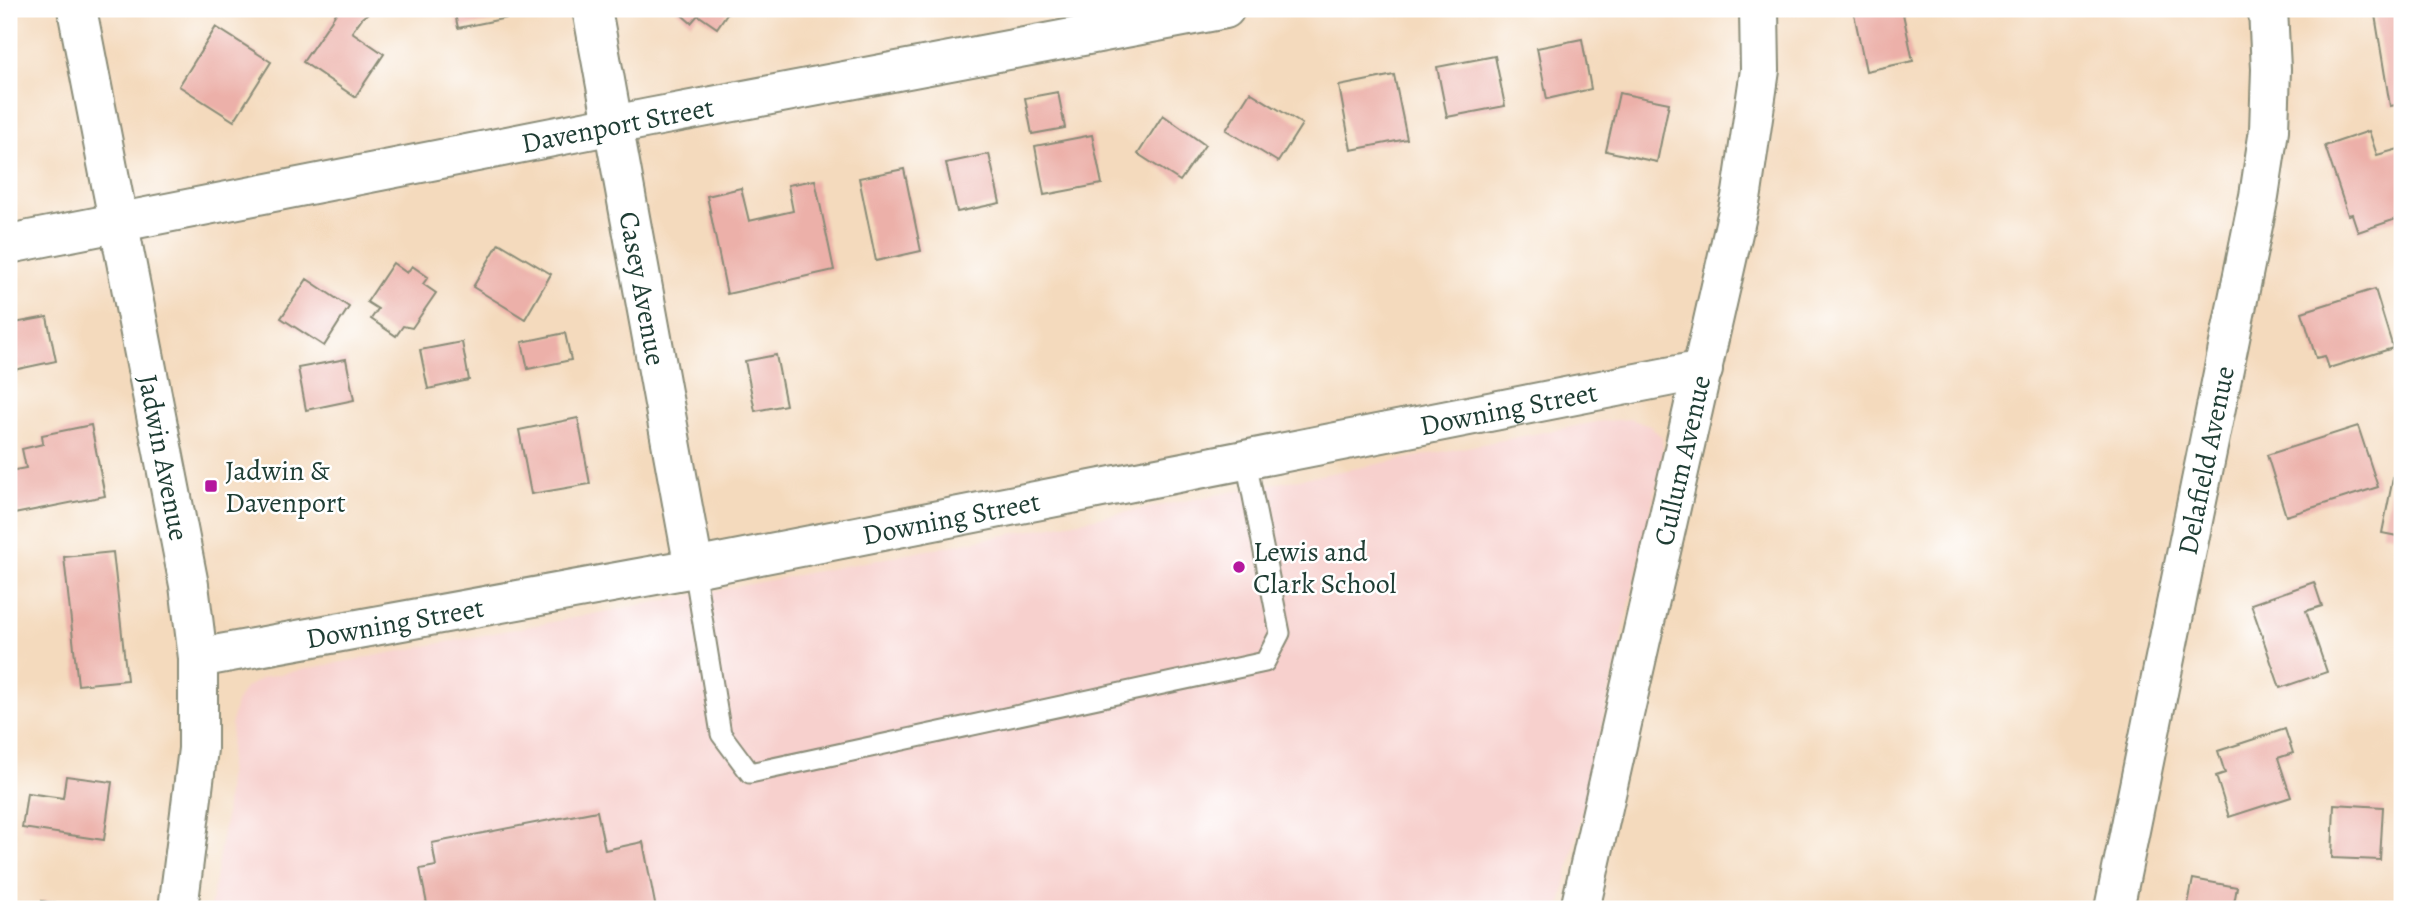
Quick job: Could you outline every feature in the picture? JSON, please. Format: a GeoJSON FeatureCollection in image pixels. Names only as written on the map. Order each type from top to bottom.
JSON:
{"type":"FeatureCollection","features":[{"type":"Feature","properties":{"kind":"street","name":"Jadwin Avenue"},"geometry":{"type":"LineString","coordinates":[[77,9],[189,585],[198,658],[198,749],[178,909]]}},
{"type":"Feature","properties":{"kind":"street","name":"Casey Avenue"},"geometry":{"type":"LineString","coordinates":[[592,9],[694,568]]}},
{"type":"Feature","properties":{"kind":"street","name":"Davenport Street"},"geometry":{"type":"LineString","coordinates":[[9,244],[614,124],[1225,9]]}},
{"type":"Feature","properties":{"kind":"street","name":"Cullum Avenue"},"geometry":{"type":"LineString","coordinates":[[1580,909],[1742,193],[1760,70],[1759,9]]}},
{"type":"Feature","properties":{"kind":"street","name":"Delafield Avenue"},"geometry":{"type":"LineString","coordinates":[[2114,909],[2259,196],[2270,130],[2268,9]]}},
{"type":"Feature","properties":{"kind":"street","name":"Downing Street"},"geometry":{"type":"LineString","coordinates":[[198,658],[694,568],[1703,370]]}},
{"type":"Feature","properties":{"kind":"lane"},"geometry":{"type":"LineString","coordinates":[[694,568],[721,734],[750,773],[1265,662],[1280,633],[1246,461]]}},
{"type":"Feature","properties":{"kind":"shaded area","name":"Lewis and Clark School"},"geometry":{"type":"Polygon","coordinates":[[[1629,419],[1649,425],[1662,437],[1663,457],[1560,909],[210,909],[225,821],[232,719],[236,703],[245,688],[264,677],[1602,421],[1629,419]]]}},
{"type":"Feature","properties":{"kind":"building"},"geometry":{"type":"Polygon","coordinates":[[[339,9],[373,9],[352,32],[384,54],[355,97],[303,62],[339,9]]]}},
{"type":"Feature","properties":{"kind":"building"},"geometry":{"type":"Polygon","coordinates":[[[454,9],[515,9],[517,16],[458,28],[454,9]]]}},
{"type":"Feature","properties":{"kind":"building"},"geometry":{"type":"Polygon","coordinates":[[[675,9],[730,9],[717,28],[698,15],[691,23],[675,9]]]}},
{"type":"Feature","properties":{"kind":"building"},"geometry":{"type":"Polygon","coordinates":[[[1853,9],[1902,9],[1913,61],[1866,71],[1853,9]]]}},
{"type":"Feature","properties":{"kind":"building"},"geometry":{"type":"Polygon","coordinates":[[[2374,9],[2402,9],[2402,104],[2390,106],[2374,9]]]}},
{"type":"Feature","properties":{"kind":"building"},"geometry":{"type":"Polygon","coordinates":[[[216,27],[271,62],[234,121],[179,86],[216,27]]]}},
{"type":"Feature","properties":{"kind":"building"},"geometry":{"type":"Polygon","coordinates":[[[1582,39],[1591,89],[1547,99],[1537,48],[1582,39]]]}},
{"type":"Feature","properties":{"kind":"building"},"geometry":{"type":"Polygon","coordinates":[[[1495,56],[1505,106],[1447,117],[1437,67],[1495,56]]]}},
{"type":"Feature","properties":{"kind":"building"},"geometry":{"type":"Polygon","coordinates":[[[1394,75],[1407,139],[1351,150],[1339,86],[1394,75]]]}},
{"type":"Feature","properties":{"kind":"building"},"geometry":{"type":"Polygon","coordinates":[[[1058,92],[1065,128],[1032,134],[1025,98],[1058,92]]]}},
{"type":"Feature","properties":{"kind":"building"},"geometry":{"type":"Polygon","coordinates":[[[1250,92],[1302,124],[1278,162],[1226,130],[1250,92]]]}},
{"type":"Feature","properties":{"kind":"building"},"geometry":{"type":"Polygon","coordinates":[[[1619,93],[1669,103],[1657,162],[1606,151],[1619,93]]]}},
{"type":"Feature","properties":{"kind":"building"},"geometry":{"type":"Polygon","coordinates":[[[1163,115],[1205,145],[1180,181],[1138,154],[1163,115]]]}},
{"type":"Feature","properties":{"kind":"building"},"geometry":{"type":"Polygon","coordinates":[[[9,123],[18,161],[9,163],[9,123]]]}},
{"type":"Feature","properties":{"kind":"building"},"geometry":{"type":"Polygon","coordinates":[[[2369,131],[2377,155],[2402,148],[2402,217],[2358,232],[2352,214],[2348,215],[2325,146],[2369,131]]]}},
{"type":"Feature","properties":{"kind":"building"},"geometry":{"type":"Polygon","coordinates":[[[1092,135],[1102,184],[1044,195],[1035,146],[1092,135]]]}},
{"type":"Feature","properties":{"kind":"building"},"geometry":{"type":"Polygon","coordinates":[[[989,154],[1000,203],[957,212],[946,163],[989,154]]]}},
{"type":"Feature","properties":{"kind":"building"},"geometry":{"type":"Polygon","coordinates":[[[904,169],[921,251],[876,261],[859,178],[904,169]]]}},
{"type":"Feature","properties":{"kind":"building"},"geometry":{"type":"Polygon","coordinates":[[[815,180],[834,270],[727,294],[707,196],[741,188],[749,221],[793,211],[788,185],[815,180]]]}},
{"type":"Feature","properties":{"kind":"building"},"geometry":{"type":"Polygon","coordinates":[[[499,243],[551,274],[525,319],[473,287],[499,243]]]}},
{"type":"Feature","properties":{"kind":"building"},"geometry":{"type":"Polygon","coordinates":[[[393,263],[407,273],[412,266],[428,277],[423,284],[436,293],[412,328],[403,326],[396,336],[371,319],[378,309],[367,302],[393,263]]]}},
{"type":"Feature","properties":{"kind":"building"},"geometry":{"type":"Polygon","coordinates":[[[307,279],[349,307],[324,346],[281,318],[307,279]]]}},
{"type":"Feature","properties":{"kind":"building"},"geometry":{"type":"Polygon","coordinates":[[[2375,289],[2393,348],[2329,368],[2325,356],[2316,358],[2302,312],[2375,289]]]}},
{"type":"Feature","properties":{"kind":"building"},"geometry":{"type":"Polygon","coordinates":[[[47,317],[56,361],[9,371],[9,324],[47,317]]]}},
{"type":"Feature","properties":{"kind":"building"},"geometry":{"type":"Polygon","coordinates":[[[565,333],[571,360],[528,369],[522,342],[565,333]]]}},
{"type":"Feature","properties":{"kind":"building"},"geometry":{"type":"Polygon","coordinates":[[[462,342],[469,380],[428,389],[420,350],[462,342]]]}},
{"type":"Feature","properties":{"kind":"building"},"geometry":{"type":"Polygon","coordinates":[[[776,355],[786,405],[755,411],[745,361],[776,355]]]}},
{"type":"Feature","properties":{"kind":"building"},"geometry":{"type":"Polygon","coordinates":[[[346,359],[354,400],[306,410],[298,368],[346,359]]]}},
{"type":"Feature","properties":{"kind":"building"},"geometry":{"type":"Polygon","coordinates":[[[578,418],[590,484],[531,494],[519,430],[578,418]]]}},
{"type":"Feature","properties":{"kind":"building"},"geometry":{"type":"Polygon","coordinates":[[[91,425],[105,496],[9,515],[9,471],[26,468],[22,449],[43,444],[42,435],[91,425]]]}},
{"type":"Feature","properties":{"kind":"building"},"geometry":{"type":"Polygon","coordinates":[[[2358,426],[2378,487],[2286,516],[2267,455],[2358,426]]]}},
{"type":"Feature","properties":{"kind":"building"},"geometry":{"type":"Polygon","coordinates":[[[2394,473],[2402,475],[2402,537],[2382,533],[2394,473]]]}},
{"type":"Feature","properties":{"kind":"building"},"geometry":{"type":"Polygon","coordinates":[[[113,552],[127,680],[78,685],[64,557],[113,552]]]}},
{"type":"Feature","properties":{"kind":"building"},"geometry":{"type":"Polygon","coordinates":[[[2314,582],[2322,606],[2306,611],[2327,672],[2280,688],[2251,604],[2314,582]]]}},
{"type":"Feature","properties":{"kind":"building"},"geometry":{"type":"Polygon","coordinates":[[[2285,729],[2293,753],[2278,758],[2291,797],[2229,817],[2216,776],[2225,773],[2218,751],[2285,729]]]}},
{"type":"Feature","properties":{"kind":"building"},"geometry":{"type":"Polygon","coordinates":[[[66,776],[112,782],[104,840],[22,828],[27,793],[63,798],[66,776]]]}},
{"type":"Feature","properties":{"kind":"building"},"geometry":{"type":"Polygon","coordinates":[[[2334,804],[2383,807],[2380,860],[2332,858],[2334,804]]]}},
{"type":"Feature","properties":{"kind":"building"},"geometry":{"type":"Polygon","coordinates":[[[597,811],[605,850],[643,842],[656,909],[428,909],[420,869],[436,866],[432,843],[597,811]]]}},
{"type":"Feature","properties":{"kind":"building"},"geometry":{"type":"Polygon","coordinates":[[[2193,879],[2237,887],[2233,909],[2187,909],[2193,879]]]}},
{"type":"Feature","properties":{"kind":"building"},"geometry":{"type":"Polygon","coordinates":[[[42,901],[77,908],[77,909],[41,909],[42,901]]]}},
{"type":"Feature","properties":{"kind":"place","name":"Jadwin & Davenport"},"geometry":{"type":"Point","coordinates":[211,486]}},
{"type":"Feature","properties":{"kind":"place","name":"Lewis and Clark School"},"geometry":{"type":"Point","coordinates":[1239,567]}}]}
